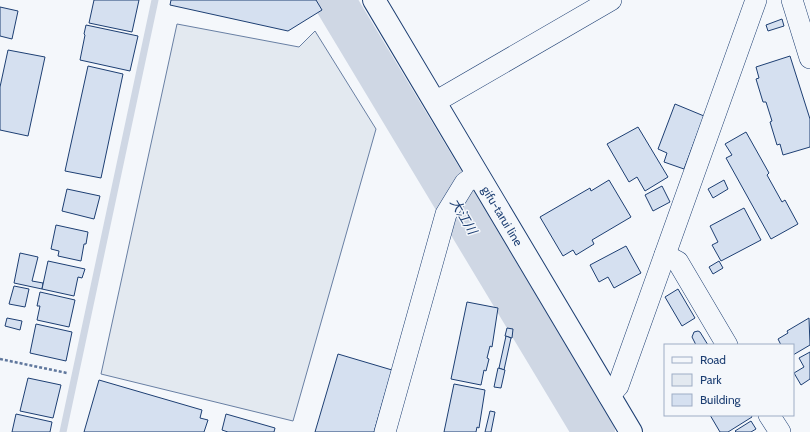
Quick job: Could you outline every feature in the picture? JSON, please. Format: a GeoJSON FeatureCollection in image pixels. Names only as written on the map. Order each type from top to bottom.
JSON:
{"type":"FeatureCollection","features":[{"type":"Feature","properties":{"kind":"main road","name":"gifu-tarui line"},"geometry":{"type":"LineString","coordinates":[[374,0],[435,102],[471,178],[631,432]]}},
{"type":"Feature","properties":{"kind":"street"},"geometry":{"type":"LineString","coordinates":[[435,102],[611,0]]}},
{"type":"Feature","properties":{"kind":"street"},"geometry":{"type":"LineString","coordinates":[[609,396],[618,386],[756,0]]}},
{"type":"Feature","properties":{"kind":"street"},"geometry":{"type":"LineString","coordinates":[[792,0],[810,58]]}},
{"type":"Feature","properties":{"kind":"street"},"geometry":{"type":"LineString","coordinates":[[385,432],[446,214],[471,178]]}},
{"type":"Feature","properties":{"kind":"street"},"geometry":{"type":"LineString","coordinates":[[664,255],[678,262],[726,344]]}},
{"type":"Feature","properties":{"kind":"street"},"geometry":{"type":"LineString","coordinates":[[771,416],[780,432]]}},
{"type":"Feature","properties":{"kind":"path"},"geometry":{"type":"LineString","coordinates":[[0,359],[66,373]]}},
{"type":"Feature","properties":{"kind":"green space"},"geometry":{"type":"Polygon","coordinates":[[[177,24],[299,47],[315,31],[376,129],[293,421],[101,374],[177,24]]]}},
{"type":"Feature","properties":{"kind":"building"},"geometry":{"type":"Polygon","coordinates":[[[94,0],[139,0],[132,32],[89,23],[94,0]]]}},
{"type":"Feature","properties":{"kind":"building"},"geometry":{"type":"Polygon","coordinates":[[[171,0],[316,0],[322,10],[288,31],[170,5],[171,0]]]}},
{"type":"Feature","properties":{"kind":"building"},"geometry":{"type":"Polygon","coordinates":[[[0,7],[18,11],[12,39],[0,36],[0,7]]]}},
{"type":"Feature","properties":{"kind":"building"},"geometry":{"type":"Polygon","coordinates":[[[782,19],[784,26],[768,31],[766,25],[782,19]]]}},
{"type":"Feature","properties":{"kind":"building"},"geometry":{"type":"Polygon","coordinates":[[[86,25],[138,36],[130,71],[80,60],[86,25]]]}},
{"type":"Feature","properties":{"kind":"building"},"geometry":{"type":"Polygon","coordinates":[[[8,50],[45,57],[28,136],[0,130],[0,87],[8,50]]]}},
{"type":"Feature","properties":{"kind":"building"},"geometry":{"type":"Polygon","coordinates":[[[790,56],[810,119],[810,147],[783,155],[780,144],[777,145],[766,102],[763,102],[756,79],[759,78],[756,67],[790,56]]]}},
{"type":"Feature","properties":{"kind":"building"},"geometry":{"type":"Polygon","coordinates":[[[88,66],[123,74],[101,178],[65,171],[88,66]]]}},
{"type":"Feature","properties":{"kind":"building"},"geometry":{"type":"Polygon","coordinates":[[[675,104],[704,116],[684,169],[664,162],[667,153],[658,149],[675,104]]]}},
{"type":"Feature","properties":{"kind":"building"},"geometry":{"type":"Polygon","coordinates":[[[638,127],[668,177],[645,191],[637,177],[629,182],[607,144],[638,127]]]}},
{"type":"Feature","properties":{"kind":"building"},"geometry":{"type":"Polygon","coordinates":[[[746,132],[769,173],[767,175],[782,202],[785,200],[798,224],[771,239],[726,158],[732,155],[725,144],[746,132]]]}},
{"type":"Feature","properties":{"kind":"building"},"geometry":{"type":"Polygon","coordinates":[[[609,180],[631,217],[592,240],[594,244],[576,255],[573,250],[563,256],[540,217],[590,188],[591,191],[609,180]]]}},
{"type":"Feature","properties":{"kind":"building"},"geometry":{"type":"Polygon","coordinates":[[[724,180],[728,189],[713,198],[708,189],[724,180]]]}},
{"type":"Feature","properties":{"kind":"building"},"geometry":{"type":"Polygon","coordinates":[[[662,186],[670,202],[653,211],[645,195],[662,186]]]}},
{"type":"Feature","properties":{"kind":"building"},"geometry":{"type":"Polygon","coordinates":[[[67,189],[100,196],[94,219],[62,211],[67,189]]]}},
{"type":"Feature","properties":{"kind":"building"},"geometry":{"type":"Polygon","coordinates":[[[744,208],[761,240],[721,261],[712,245],[718,242],[710,226],[744,208]]]}},
{"type":"Feature","properties":{"kind":"building"},"geometry":{"type":"Polygon","coordinates":[[[56,225],[88,232],[81,261],[58,256],[59,251],[51,249],[56,225]]]}},
{"type":"Feature","properties":{"kind":"building"},"geometry":{"type":"Polygon","coordinates":[[[626,246],[641,273],[614,288],[608,277],[599,282],[590,265],[626,246]]]}},
{"type":"Feature","properties":{"kind":"building"},"geometry":{"type":"Polygon","coordinates":[[[20,253],[38,257],[32,281],[43,283],[42,289],[14,283],[20,253]]]}},
{"type":"Feature","properties":{"kind":"building"},"geometry":{"type":"Polygon","coordinates":[[[48,261],[85,269],[82,278],[78,277],[74,296],[42,289],[48,261]]]}},
{"type":"Feature","properties":{"kind":"building"},"geometry":{"type":"Polygon","coordinates":[[[719,261],[723,268],[713,274],[709,267],[719,261]]]}},
{"type":"Feature","properties":{"kind":"building"},"geometry":{"type":"Polygon","coordinates":[[[14,286],[29,289],[25,307],[9,304],[14,286]]]}},
{"type":"Feature","properties":{"kind":"building"},"geometry":{"type":"Polygon","coordinates":[[[678,289],[695,318],[682,326],[665,297],[678,289]]]}},
{"type":"Feature","properties":{"kind":"building"},"geometry":{"type":"Polygon","coordinates":[[[40,292],[75,300],[69,327],[37,320],[40,306],[37,306],[40,292]]]}},
{"type":"Feature","properties":{"kind":"building"},"geometry":{"type":"Polygon","coordinates":[[[467,302],[498,308],[492,347],[490,346],[487,358],[489,359],[486,371],[484,370],[481,385],[451,379],[467,302]]]}},
{"type":"Feature","properties":{"kind":"building"},"geometry":{"type":"Polygon","coordinates":[[[7,318],[22,321],[20,330],[5,326],[7,318]]]}},
{"type":"Feature","properties":{"kind":"building"},"geometry":{"type":"Polygon","coordinates":[[[809,318],[810,345],[794,354],[794,344],[780,344],[778,339],[788,333],[787,331],[809,318]]]}},
{"type":"Feature","properties":{"kind":"building"},"geometry":{"type":"Polygon","coordinates":[[[36,324],[72,332],[66,361],[30,353],[36,324]]]}},
{"type":"Feature","properties":{"kind":"building"},"geometry":{"type":"Polygon","coordinates":[[[507,328],[513,329],[512,338],[505,336],[507,328]]]}},
{"type":"Feature","properties":{"kind":"building"},"geometry":{"type":"Polygon","coordinates":[[[694,332],[700,332],[707,344],[696,344],[692,337],[694,332]]]}},
{"type":"Feature","properties":{"kind":"building"},"geometry":{"type":"Polygon","coordinates":[[[506,336],[511,338],[504,370],[499,368],[506,336]]]}},
{"type":"Feature","properties":{"kind":"building"},"geometry":{"type":"Polygon","coordinates":[[[810,352],[810,379],[801,385],[794,373],[804,367],[799,358],[810,352]]]}},
{"type":"Feature","properties":{"kind":"building"},"geometry":{"type":"Polygon","coordinates":[[[338,354],[392,370],[374,432],[315,432],[338,354]]]}},
{"type":"Feature","properties":{"kind":"building"},"geometry":{"type":"Polygon","coordinates":[[[498,368],[505,370],[501,388],[494,387],[498,368]]]}},
{"type":"Feature","properties":{"kind":"building"},"geometry":{"type":"Polygon","coordinates":[[[28,378],[61,385],[53,418],[20,411],[28,378]]]}},
{"type":"Feature","properties":{"kind":"building"},"geometry":{"type":"Polygon","coordinates":[[[99,380],[202,410],[200,418],[208,420],[204,432],[84,432],[99,380]]]}},
{"type":"Feature","properties":{"kind":"building"},"geometry":{"type":"Polygon","coordinates":[[[454,384],[485,390],[479,428],[477,427],[476,432],[444,432],[454,384]]]}},
{"type":"Feature","properties":{"kind":"building"},"geometry":{"type":"Polygon","coordinates":[[[490,411],[495,412],[491,432],[485,432],[490,411]]]}},
{"type":"Feature","properties":{"kind":"building"},"geometry":{"type":"Polygon","coordinates":[[[16,414],[52,422],[50,432],[12,432],[16,414]]]}},
{"type":"Feature","properties":{"kind":"building"},"geometry":{"type":"Polygon","coordinates":[[[226,414],[275,428],[274,432],[228,432],[222,430],[226,414]]]}},
{"type":"Feature","properties":{"kind":"building"},"geometry":{"type":"Polygon","coordinates":[[[711,416],[752,417],[728,432],[720,432],[711,416]]]}},
{"type":"Feature","properties":{"kind":"building"},"geometry":{"type":"Polygon","coordinates":[[[751,421],[756,429],[751,432],[735,431],[751,421]]]}},
{"type":"Feature","properties":{"kind":"waterway"},"geometry":{"type":"LineString","coordinates":[[63,432],[155,0]]}},
{"type":"Feature","properties":{"kind":"waterway","name":"大江川"},"geometry":{"type":"LineString","coordinates":[[334,0],[594,432]]}}]}
